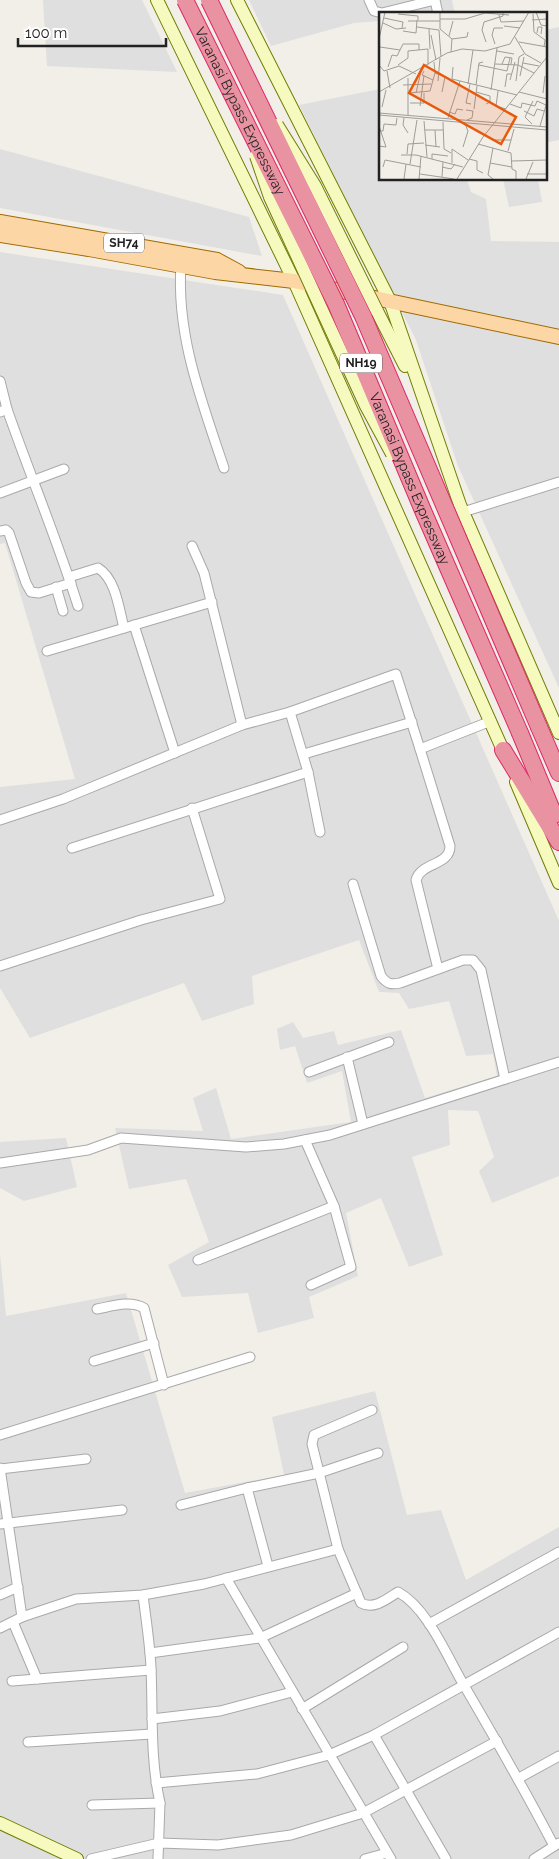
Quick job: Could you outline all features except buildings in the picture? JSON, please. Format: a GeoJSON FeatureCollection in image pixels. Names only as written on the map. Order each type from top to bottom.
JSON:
{"type":"FeatureCollection","features":[{"type":"Feature","properties":{"kind":"highway","name":"Varanasi Bypass Expressway"},"geometry":{"type":"LineString","coordinates":[[185,0],[336,304],[559,827]]}},
{"type":"Feature","properties":{"kind":"highway","name":"Varanasi Bypass Expressway"},"geometry":{"type":"LineString","coordinates":[[209,0],[363,316],[550,721],[559,773]]}},
{"type":"Feature","properties":{"kind":"highway"},"geometry":{"type":"LineString","coordinates":[[503,750],[559,842]]}},
{"type":"Feature","properties":{"kind":"main road","name":"SH74"},"geometry":{"type":"LineString","coordinates":[[0,222],[217,260],[244,274]]}},
{"type":"Feature","properties":{"kind":"main road","name":"SH74"},"geometry":{"type":"LineString","coordinates":[[0,235],[215,272],[294,281],[559,337]]}},
{"type":"Feature","properties":{"kind":"street"},"geometry":{"type":"LineString","coordinates":[[157,0],[294,281],[491,721],[559,883]]}},
{"type":"Feature","properties":{"kind":"street"},"geometry":{"type":"LineString","coordinates":[[237,0],[390,301],[428,416],[463,512],[550,721],[559,732]]}},
{"type":"Feature","properties":{"kind":"street"},"geometry":{"type":"LineString","coordinates":[[368,0],[374,11],[379,12]]}},
{"type":"Feature","properties":{"kind":"street"},"geometry":{"type":"LineString","coordinates":[[386,12],[435,0],[438,12]]}},
{"type":"Feature","properties":{"kind":"street"},"geometry":{"type":"LineString","coordinates":[[244,72],[315,186],[428,416]]}},
{"type":"Feature","properties":{"kind":"street"},"geometry":{"type":"LineString","coordinates":[[181,265],[179,295],[190,364],[224,468]]}},
{"type":"Feature","properties":{"kind":"street"},"geometry":{"type":"LineString","coordinates":[[0,381],[4,410],[70,580],[78,606]]}},
{"type":"Feature","properties":{"kind":"street"},"geometry":{"type":"LineString","coordinates":[[0,493],[64,469]]}},
{"type":"Feature","properties":{"kind":"street"},"geometry":{"type":"LineString","coordinates":[[463,512],[559,482]]}},
{"type":"Feature","properties":{"kind":"street"},"geometry":{"type":"LineString","coordinates":[[0,530],[6,530],[9,533],[26,584],[34,594],[56,588],[98,568],[105,572],[110,581],[124,628]]}},
{"type":"Feature","properties":{"kind":"street"},"geometry":{"type":"LineString","coordinates":[[192,546],[204,572],[242,725]]}},
{"type":"Feature","properties":{"kind":"street"},"geometry":{"type":"LineString","coordinates":[[56,588],[63,611]]}},
{"type":"Feature","properties":{"kind":"street"},"geometry":{"type":"LineString","coordinates":[[47,650],[212,602]]}},
{"type":"Feature","properties":{"kind":"street"},"geometry":{"type":"LineString","coordinates":[[134,625],[175,753]]}},
{"type":"Feature","properties":{"kind":"street"},"geometry":{"type":"LineString","coordinates":[[0,820],[63,799],[242,725],[290,712],[396,674],[450,846],[450,853],[447,857],[421,870],[416,880],[438,969]]}},
{"type":"Feature","properties":{"kind":"street"},"geometry":{"type":"LineString","coordinates":[[290,712],[304,754],[320,832]]}},
{"type":"Feature","properties":{"kind":"street"},"geometry":{"type":"LineString","coordinates":[[420,749],[491,721]]}},
{"type":"Feature","properties":{"kind":"street"},"geometry":{"type":"LineString","coordinates":[[304,754],[412,722]]}},
{"type":"Feature","properties":{"kind":"street"},"geometry":{"type":"LineString","coordinates":[[72,848],[308,772]]}},
{"type":"Feature","properties":{"kind":"street"},"geometry":{"type":"LineString","coordinates":[[0,966],[140,920],[220,899],[192,808]]}},
{"type":"Feature","properties":{"kind":"street"},"geometry":{"type":"LineString","coordinates":[[353,884],[382,976],[386,982],[392,984],[400,983],[463,960],[473,960],[477,964],[481,970],[505,1080]]}},
{"type":"Feature","properties":{"kind":"street"},"geometry":{"type":"LineString","coordinates":[[309,1072],[389,1042]]}},
{"type":"Feature","properties":{"kind":"street"},"geometry":{"type":"LineString","coordinates":[[347,1057],[363,1124]]}},
{"type":"Feature","properties":{"kind":"street"},"geometry":{"type":"LineString","coordinates":[[0,1163],[88,1150],[121,1138],[246,1147],[284,1144],[306,1140],[363,1124],[559,1062]]}},
{"type":"Feature","properties":{"kind":"street"},"geometry":{"type":"LineString","coordinates":[[306,1140],[334,1206],[351,1266],[311,1285]]}},
{"type":"Feature","properties":{"kind":"street"},"geometry":{"type":"LineString","coordinates":[[198,1260],[334,1206]]}},
{"type":"Feature","properties":{"kind":"street"},"geometry":{"type":"LineString","coordinates":[[98,1309],[128,1304],[138,1304],[144,1308],[164,1385]]}},
{"type":"Feature","properties":{"kind":"street"},"geometry":{"type":"LineString","coordinates":[[94,1361],[154,1343]]}},
{"type":"Feature","properties":{"kind":"street"},"geometry":{"type":"LineString","coordinates":[[0,1435],[164,1385],[250,1356]]}},
{"type":"Feature","properties":{"kind":"street"},"geometry":{"type":"LineString","coordinates":[[372,1410],[314,1435],[312,1444],[338,1549],[361,1603],[367,1606],[374,1606],[398,1592],[408,1597],[429,1624],[556,1845],[540,1857]]}},
{"type":"Feature","properties":{"kind":"street"},"geometry":{"type":"LineString","coordinates":[[181,1506],[247,1488],[319,1473],[378,1453]]}},
{"type":"Feature","properties":{"kind":"street"},"geometry":{"type":"LineString","coordinates":[[22,1617],[18,1587],[3,1523],[0,1468],[86,1459]]}},
{"type":"Feature","properties":{"kind":"street"},"geometry":{"type":"LineString","coordinates":[[247,1488],[268,1566]]}},
{"type":"Feature","properties":{"kind":"street"},"geometry":{"type":"LineString","coordinates":[[3,1523],[122,1510]]}},
{"type":"Feature","properties":{"kind":"street"},"geometry":{"type":"LineString","coordinates":[[0,1628],[22,1617],[76,1599],[143,1596],[226,1578],[338,1549]]}},
{"type":"Feature","properties":{"kind":"street"},"geometry":{"type":"LineString","coordinates":[[429,1624],[559,1552]]}},
{"type":"Feature","properties":{"kind":"street"},"geometry":{"type":"LineString","coordinates":[[226,1578],[389,1856],[366,1859]]}},
{"type":"Feature","properties":{"kind":"street"},"geometry":{"type":"LineString","coordinates":[[0,1595],[18,1587]]}},
{"type":"Feature","properties":{"kind":"street"},"geometry":{"type":"LineString","coordinates":[[150,1653],[260,1638],[357,1593]]}},
{"type":"Feature","properties":{"kind":"street"},"geometry":{"type":"LineString","coordinates":[[143,1596],[150,1653],[152,1734],[156,1783],[160,1803],[158,1859]]}},
{"type":"Feature","properties":{"kind":"street"},"geometry":{"type":"LineString","coordinates":[[13,1622],[37,1679]]}},
{"type":"Feature","properties":{"kind":"street"},"geometry":{"type":"LineString","coordinates":[[156,1783],[256,1774],[329,1755],[374,1735],[464,1687],[559,1632]]}},
{"type":"Feature","properties":{"kind":"street"},"geometry":{"type":"LineString","coordinates":[[302,1709],[403,1648]]}},
{"type":"Feature","properties":{"kind":"street"},"geometry":{"type":"LineString","coordinates":[[12,1681],[151,1670]]}},
{"type":"Feature","properties":{"kind":"street"},"geometry":{"type":"LineString","coordinates":[[152,1719],[220,1711],[292,1692]]}},
{"type":"Feature","properties":{"kind":"street"},"geometry":{"type":"LineString","coordinates":[[28,1742],[152,1734]]}},
{"type":"Feature","properties":{"kind":"street"},"geometry":{"type":"LineString","coordinates":[[374,1735],[446,1859]]}},
{"type":"Feature","properties":{"kind":"street"},"geometry":{"type":"LineString","coordinates":[[91,1859],[159,1843],[218,1845],[290,1835],[363,1813],[497,1741]]}},
{"type":"Feature","properties":{"kind":"street"},"geometry":{"type":"LineString","coordinates":[[519,1778],[559,1756]]}},
{"type":"Feature","properties":{"kind":"street"},"geometry":{"type":"LineString","coordinates":[[92,1805],[160,1803]]}},
{"type":"Feature","properties":{"kind":"street"},"geometry":{"type":"LineString","coordinates":[[0,1823],[77,1859]]}},
{"type":"Feature","properties":{"kind":"shaded area"},"geometry":{"type":"Polygon","coordinates":[[[43,0],[142,0],[177,72],[47,66],[43,0]]]}},
{"type":"Feature","properties":{"kind":"shaded area"},"geometry":{"type":"Polygon","coordinates":[[[249,0],[452,0],[455,12],[379,12],[379,21],[354,23],[271,46],[249,0]]]}},
{"type":"Feature","properties":{"kind":"shaded area"},"geometry":{"type":"Polygon","coordinates":[[[559,27],[559,140],[546,143],[546,30],[559,27]]]}},
{"type":"Feature","properties":{"kind":"shaded area"},"geometry":{"type":"Polygon","coordinates":[[[379,89],[379,180],[467,180],[471,192],[486,199],[491,241],[559,242],[559,688],[458,466],[416,340],[299,105],[379,89]]]}},
{"type":"Feature","properties":{"kind":"shaded area"},"geometry":{"type":"Polygon","coordinates":[[[0,149],[249,217],[262,256],[0,208],[0,149]]]}},
{"type":"Feature","properties":{"kind":"shaded area"},"geometry":{"type":"Polygon","coordinates":[[[503,180],[538,180],[542,202],[509,207],[503,180]]]}},
{"type":"Feature","properties":{"kind":"shaded area"},"geometry":{"type":"Polygon","coordinates":[[[0,252],[283,295],[559,921],[559,1176],[492,1203],[479,1171],[494,1157],[478,1111],[448,1110],[450,1145],[412,1157],[443,1255],[409,1267],[381,1198],[346,1213],[358,1276],[309,1297],[314,1318],[258,1333],[248,1293],[182,1297],[168,1265],[209,1242],[186,1179],[129,1189],[115,1128],[203,1131],[193,1098],[216,1088],[231,1139],[351,1122],[342,1071],[307,1083],[295,1046],[280,1050],[277,1029],[293,1022],[303,1038],[334,1031],[338,1045],[401,1030],[425,1098],[497,1076],[493,1054],[466,1056],[449,1001],[409,1009],[399,993],[379,992],[359,940],[252,976],[254,1004],[202,1021],[184,983],[30,1038],[0,988],[0,787],[75,779],[5,543],[0,544],[0,252]]]}},
{"type":"Feature","properties":{"kind":"shaded area"},"geometry":{"type":"Polygon","coordinates":[[[66,1138],[77,1187],[24,1201],[0,1188],[0,1142],[66,1138]]]}},
{"type":"Feature","properties":{"kind":"shaded area"},"geometry":{"type":"Polygon","coordinates":[[[0,1254],[6,1316],[126,1293],[185,1493],[284,1475],[272,1417],[375,1391],[407,1515],[441,1510],[466,1580],[559,1527],[559,1859],[0,1859],[0,1254]]]}}]}
